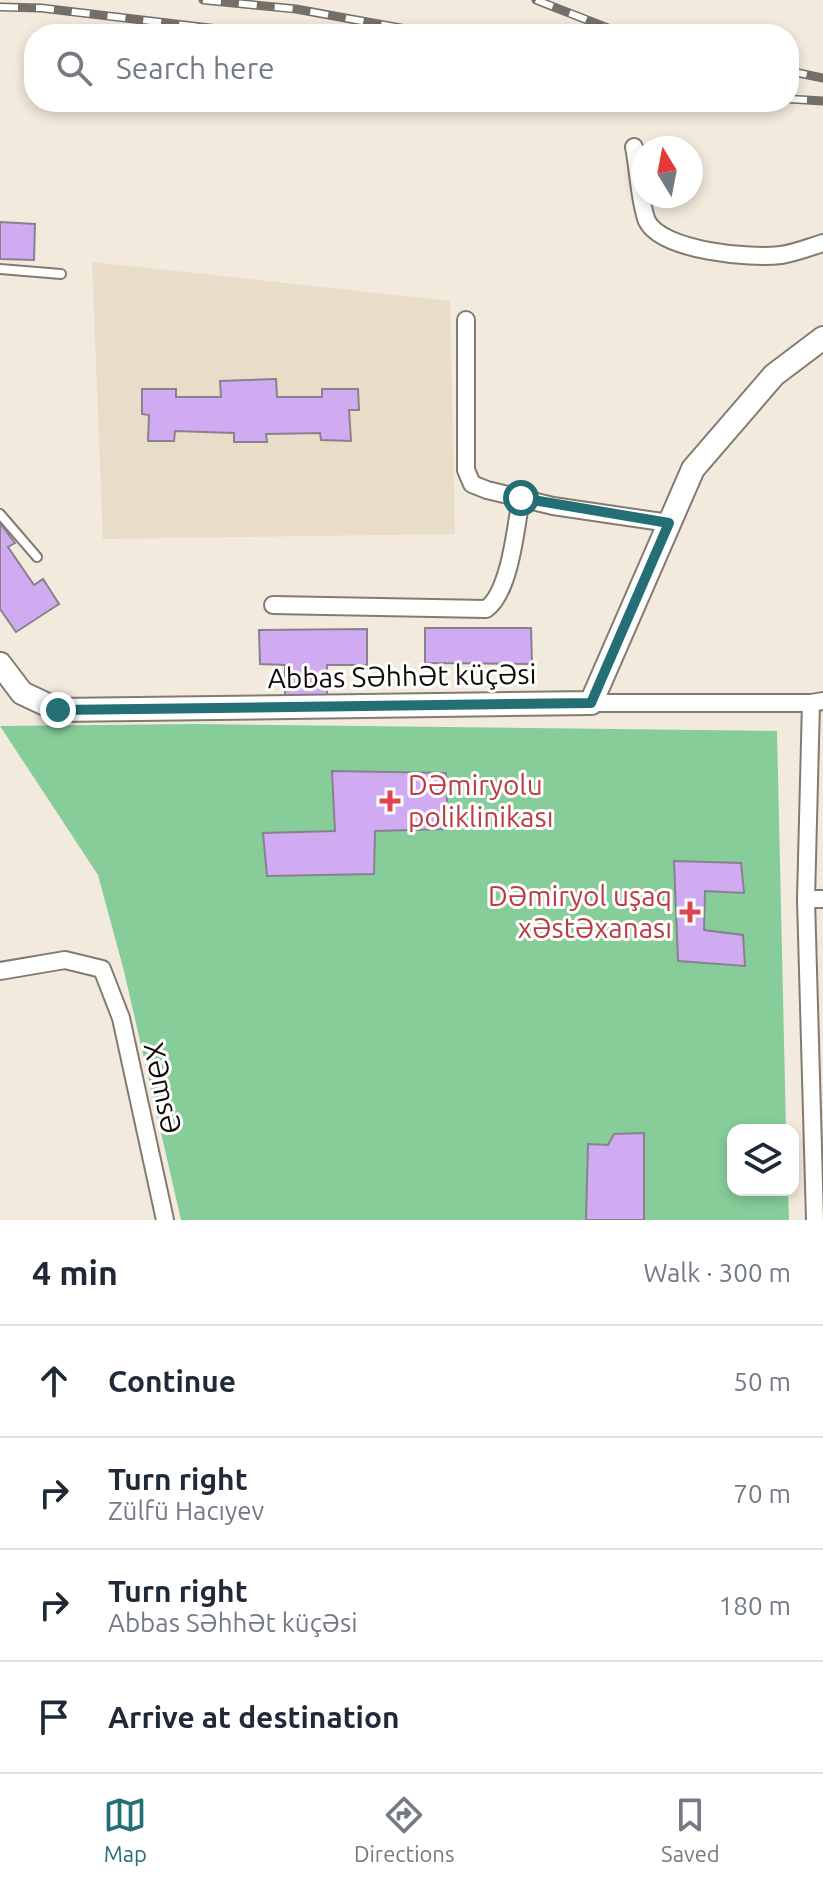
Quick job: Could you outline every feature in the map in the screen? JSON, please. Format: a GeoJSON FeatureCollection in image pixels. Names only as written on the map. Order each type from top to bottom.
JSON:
{"type":"FeatureCollection","features":[{"type":"Feature","properties":{"kind":"main road"},"geometry":{"type":"LineString","coordinates":[[591,703],[693,469],[774,375],[823,338]]}},
{"type":"Feature","properties":{"kind":"main road","name":"Abbas Səhhət küçəsi"},"geometry":{"type":"LineString","coordinates":[[0,664],[22,693],[58,710],[591,703]]}},
{"type":"Feature","properties":{"kind":"street"},"geometry":{"type":"LineString","coordinates":[[645,208],[647,220],[656,233],[704,250],[781,255],[823,243]]}},
{"type":"Feature","properties":{"kind":"street"},"geometry":{"type":"LineString","coordinates":[[466,320],[466,470],[472,484],[521,498],[669,523]]}},
{"type":"Feature","properties":{"kind":"street"},"geometry":{"type":"LineString","coordinates":[[273,605],[486,609],[494,603],[501,588],[521,498]]}},
{"type":"Feature","properties":{"kind":"street"},"geometry":{"type":"LineString","coordinates":[[815,1220],[817,702]]}},
{"type":"Feature","properties":{"kind":"street","name":"Abbas Səhhət küçəsi"},"geometry":{"type":"LineString","coordinates":[[591,703],[817,702]]}},
{"type":"Feature","properties":{"kind":"street","name":"Xəmsə"},"geometry":{"type":"LineString","coordinates":[[0,971],[65,960],[102,969],[121,1018],[165,1220]]}},
{"type":"Feature","properties":{"kind":"lane"},"geometry":{"type":"LineString","coordinates":[[0,269],[61,274]]}},
{"type":"Feature","properties":{"kind":"lane"},"geometry":{"type":"LineString","coordinates":[[0,514],[37,557]]}},
{"type":"Feature","properties":{"kind":"shaded area"},"geometry":{"type":"Polygon","coordinates":[[[92,262],[450,301],[455,534],[103,539],[92,262]]]}},
{"type":"Feature","properties":{"kind":"green space"},"geometry":{"type":"Polygon","coordinates":[[[196,724],[777,731],[786,1124],[727,1124],[727,1196],[788,1196],[789,1220],[181,1220],[124,971],[98,875],[0,726],[196,724]]]}},
{"type":"Feature","properties":{"kind":"building"},"geometry":{"type":"Polygon","coordinates":[[[0,222],[35,224],[34,260],[0,259],[0,222]]]}},
{"type":"Feature","properties":{"kind":"building"},"geometry":{"type":"Polygon","coordinates":[[[276,379],[277,397],[322,397],[322,389],[358,389],[359,410],[349,410],[351,441],[321,440],[320,433],[266,434],[267,442],[234,442],[234,433],[175,431],[174,441],[148,441],[149,415],[142,414],[142,389],[176,389],[176,397],[221,397],[220,381],[276,379]]]}},
{"type":"Feature","properties":{"kind":"building"},"geometry":{"type":"Polygon","coordinates":[[[0,523],[15,543],[8,547],[34,585],[43,579],[59,604],[16,632],[0,609],[0,523]]]}},
{"type":"Feature","properties":{"kind":"building"},"geometry":{"type":"Polygon","coordinates":[[[425,628],[531,628],[532,664],[425,663],[425,628]]]}},
{"type":"Feature","properties":{"kind":"building"},"geometry":{"type":"Polygon","coordinates":[[[367,629],[367,665],[327,665],[327,698],[285,697],[285,665],[260,664],[259,630],[367,629]]]}},
{"type":"Feature","properties":{"kind":"building","name":"Dəmiryolu poliklinikası"},"geometry":{"type":"Polygon","coordinates":[[[332,771],[446,773],[448,829],[375,831],[374,874],[267,876],[263,833],[335,831],[332,771]]]}},
{"type":"Feature","properties":{"kind":"building","name":"Dəmiryol uşaq xəstəxanası"},"geometry":{"type":"Polygon","coordinates":[[[674,861],[741,863],[744,893],[705,891],[704,930],[743,935],[745,966],[678,961],[674,861]]]}},
{"type":"Feature","properties":{"kind":"building"},"geometry":{"type":"Polygon","coordinates":[[[644,1133],[644,1220],[586,1220],[588,1144],[608,1145],[614,1134],[644,1133]]]}},
{"type":"Feature","properties":{"kind":"railway"},"geometry":{"type":"LineString","coordinates":[[203,0],[296,9],[378,24]]}},
{"type":"Feature","properties":{"kind":"railway"},"geometry":{"type":"LineString","coordinates":[[536,0],[597,24]]}},
{"type":"Feature","properties":{"kind":"railway"},"geometry":{"type":"LineString","coordinates":[[0,7],[41,8],[176,24]]}},
{"type":"Feature","properties":{"kind":"railway"},"geometry":{"type":"LineString","coordinates":[[799,73],[823,78]]}},
{"type":"Feature","properties":{"kind":"railway"},"geometry":{"type":"LineString","coordinates":[[799,100],[823,101]]}},
{"type":"Feature","properties":{"kind":"place","name":"Dəmiryolu poliklinikası"},"geometry":{"type":"Point","coordinates":[390,801]}},
{"type":"Feature","properties":{"kind":"place","name":"Dəmiryol uşaq xəstəxanası"},"geometry":{"type":"Point","coordinates":[690,912]}},
{"type":"Feature","properties":{"kind":"route"},"geometry":{"type":"LineString","coordinates":[[58,710],[591,703],[669,523],[553,506],[521,498]]}}]}
